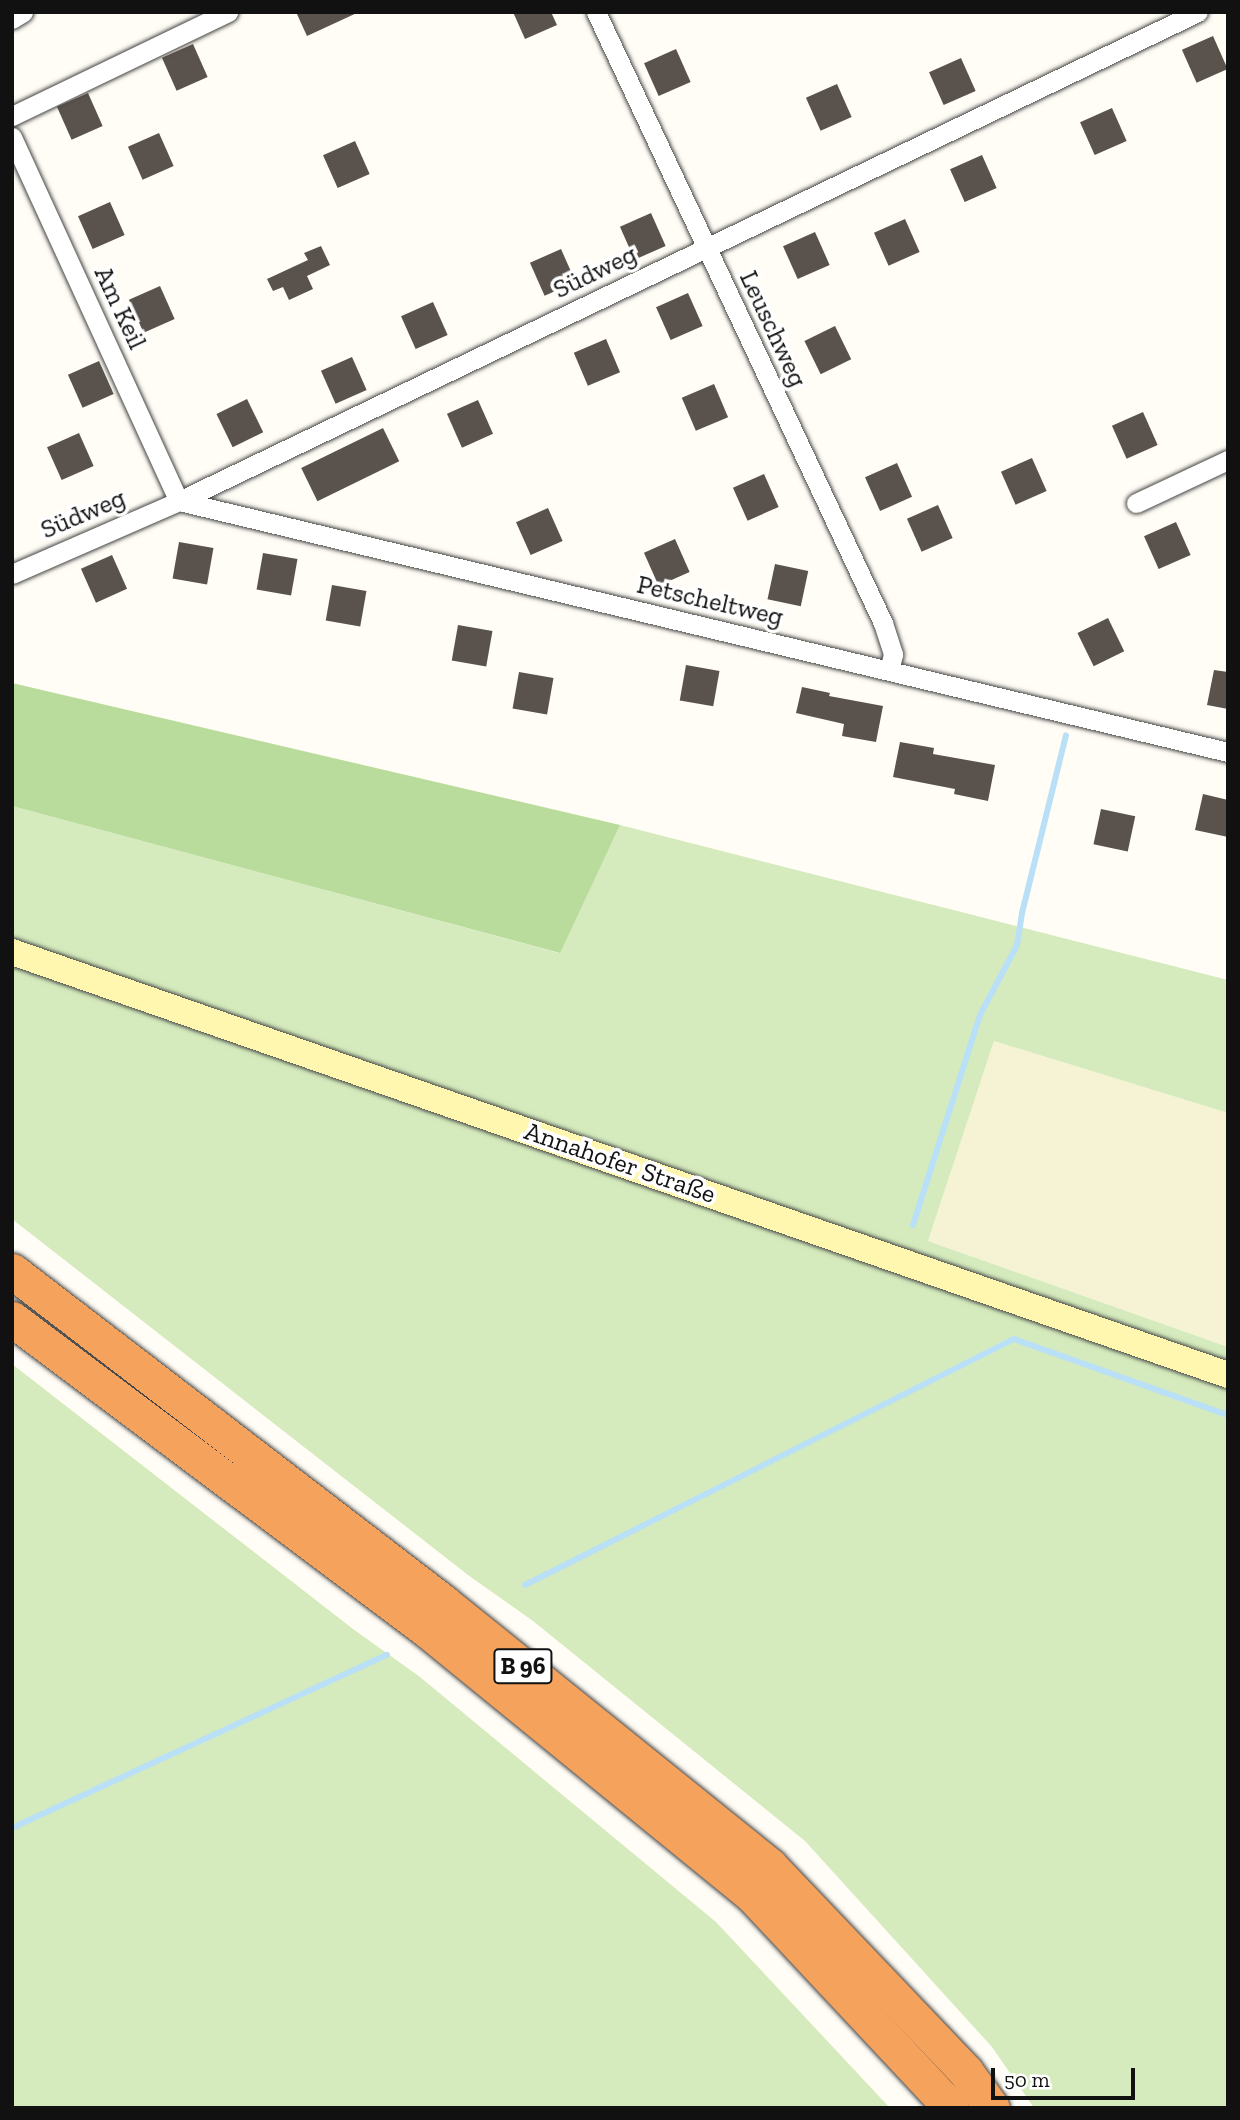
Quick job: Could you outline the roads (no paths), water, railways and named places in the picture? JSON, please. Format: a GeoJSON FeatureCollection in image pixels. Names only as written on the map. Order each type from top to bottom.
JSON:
{"type":"FeatureCollection","features":[{"type":"Feature","properties":{"kind":"highway","name":"B 96"},"geometry":{"type":"LineString","coordinates":[[12,1271],[443,1602],[770,1866],[966,2073],[992,2108]]}},
{"type":"Feature","properties":{"kind":"highway","name":"B 96"},"geometry":{"type":"LineString","coordinates":[[12,1319],[427,1630],[752,1895],[951,2108]]}},
{"type":"Feature","properties":{"kind":"street"},"geometry":{"type":"LineString","coordinates":[[12,19],[23,12]]}},
{"type":"Feature","properties":{"kind":"street"},"geometry":{"type":"LineString","coordinates":[[12,116],[228,12]]}},
{"type":"Feature","properties":{"kind":"street","name":"Leuschweg"},"geometry":{"type":"LineString","coordinates":[[596,12],[883,623],[893,654],[889,671]]}},
{"type":"Feature","properties":{"kind":"street","name":"Südweg"},"geometry":{"type":"LineString","coordinates":[[12,574],[180,501],[1198,12]]}},
{"type":"Feature","properties":{"kind":"street","name":"Am Keil"},"geometry":{"type":"LineString","coordinates":[[12,137],[180,501]]}},
{"type":"Feature","properties":{"kind":"street"},"geometry":{"type":"LineString","coordinates":[[1136,503],[1228,460]]}},
{"type":"Feature","properties":{"kind":"street","name":"Petscheltweg"},"geometry":{"type":"LineString","coordinates":[[180,501],[1228,752]]}},
{"type":"Feature","properties":{"kind":"street","name":"Annahofer Straße"},"geometry":{"type":"LineString","coordinates":[[12,952],[1228,1375]]}},
{"type":"Feature","properties":{"kind":"waterway"},"geometry":{"type":"LineString","coordinates":[[913,1225],[980,1015],[1017,945],[1022,913],[1066,735]]}},
{"type":"Feature","properties":{"kind":"waterway"},"geometry":{"type":"LineString","coordinates":[[525,1585],[1014,1339],[1228,1415]]}},
{"type":"Feature","properties":{"kind":"waterway"},"geometry":{"type":"LineString","coordinates":[[12,1828],[387,1655]]}}]}
